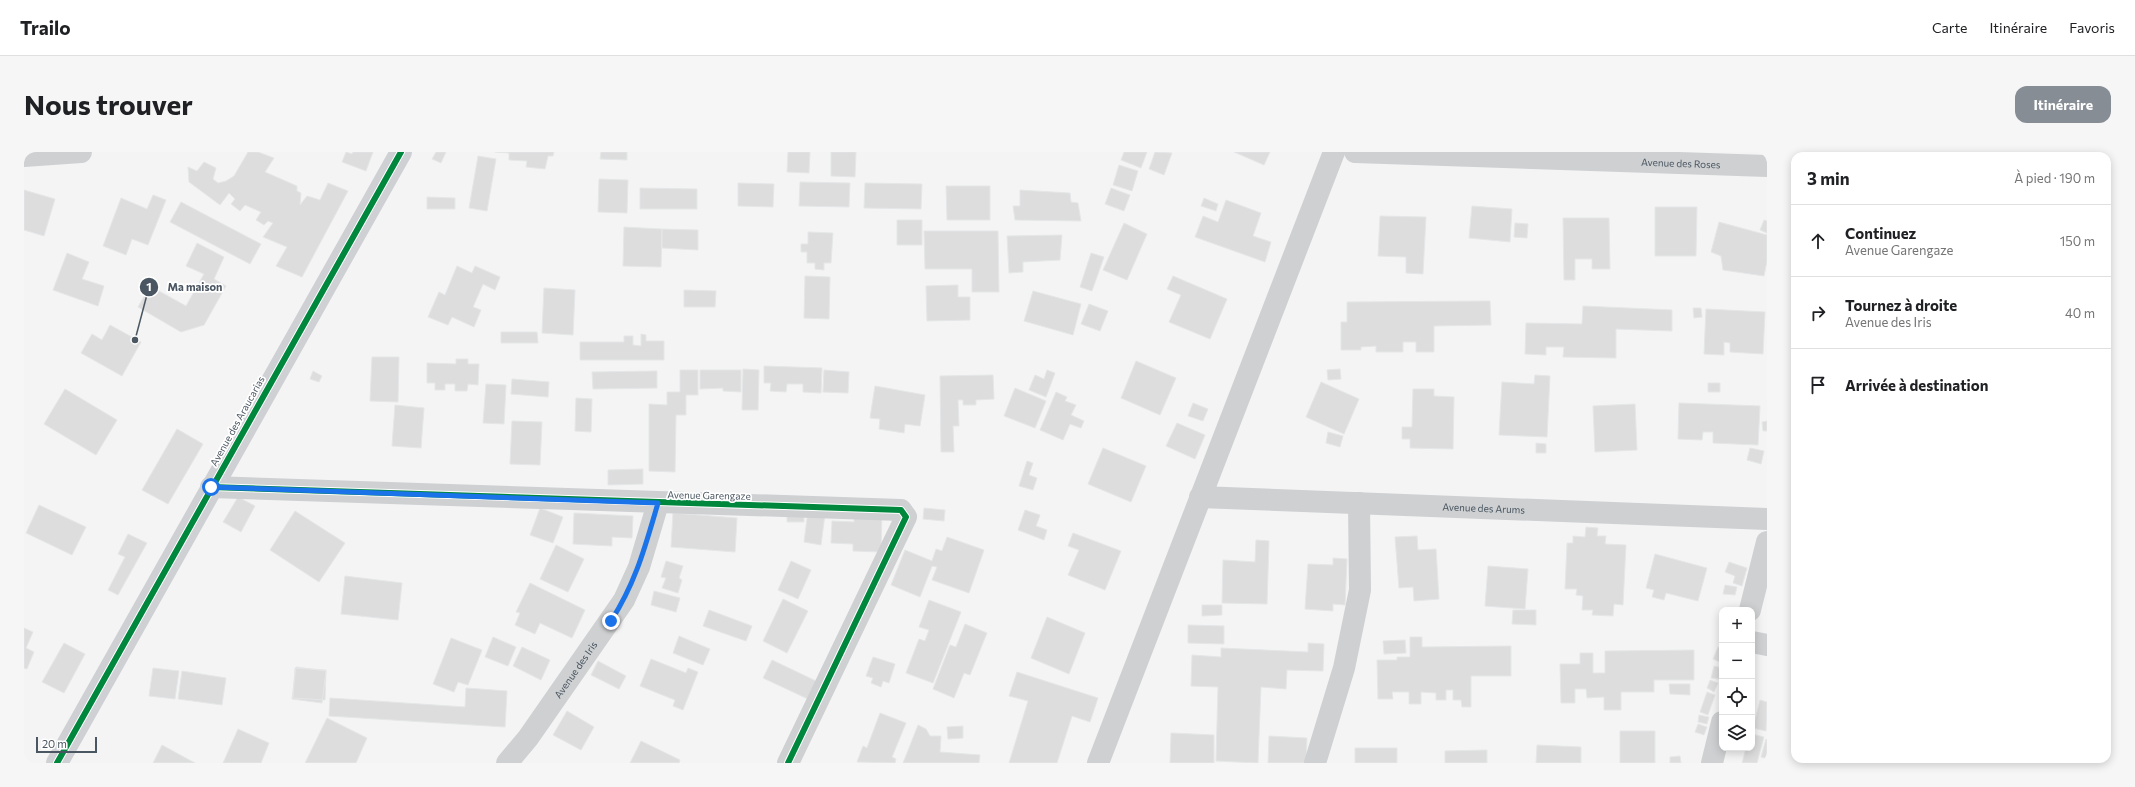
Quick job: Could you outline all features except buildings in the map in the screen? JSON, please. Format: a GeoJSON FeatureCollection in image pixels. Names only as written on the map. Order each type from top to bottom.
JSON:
{"type":"FeatureCollection","features":[{"type":"Feature","properties":{"kind":"street"},"geometry":{"type":"LineString","coordinates":[[24,156],[81,152]]}},
{"type":"Feature","properties":{"kind":"street","name":"Avenue des Araucarias"},"geometry":{"type":"LineString","coordinates":[[57,763],[211,487],[401,152]]}},
{"type":"Feature","properties":{"kind":"street"},"geometry":{"type":"LineString","coordinates":[[1098,763],[1334,152]]}},
{"type":"Feature","properties":{"kind":"street","name":"Avenue des Roses"},"geometry":{"type":"LineString","coordinates":[[1354,152],[1767,166]]}},
{"type":"Feature","properties":{"kind":"street","name":"Avenue Garengaze"},"geometry":{"type":"LineString","coordinates":[[211,487],[658,503],[896,509],[905,514],[906,517],[788,763]]}},
{"type":"Feature","properties":{"kind":"street","name":"Avenue des Arums"},"geometry":{"type":"LineString","coordinates":[[1200,496],[1767,519]]}},
{"type":"Feature","properties":{"kind":"street","name":"Avenue des Iris"},"geometry":{"type":"LineString","coordinates":[[507,763],[528,738],[624,600],[639,567],[658,503]]}},
{"type":"Feature","properties":{"kind":"street"},"geometry":{"type":"LineString","coordinates":[[1315,763],[1344,668],[1360,590],[1358,503]]}},
{"type":"Feature","properties":{"kind":"street"},"geometry":{"type":"LineString","coordinates":[[1751,607],[1767,542]]}},
{"type":"Feature","properties":{"kind":"street"},"geometry":{"type":"LineString","coordinates":[[1755,643],[1767,645]]}},
{"type":"Feature","properties":{"kind":"street"},"geometry":{"type":"LineString","coordinates":[[1712,763],[1719,734]]}},
{"type":"Feature","properties":{"kind":"cycle path"},"geometry":{"type":"LineString","coordinates":[[57,763],[401,152]]}},
{"type":"Feature","properties":{"kind":"cycle path"},"geometry":{"type":"LineString","coordinates":[[211,487],[901,510],[906,517],[788,763]]}},
{"type":"Feature","properties":{"kind":"place","name":"Ma maison"},"geometry":{"type":"Point","coordinates":[135,340]}},
{"type":"Feature","properties":{"kind":"route"},"geometry":{"type":"LineString","coordinates":[[211,487],[658,503],[639,567],[630,590],[611,621]]}}]}
